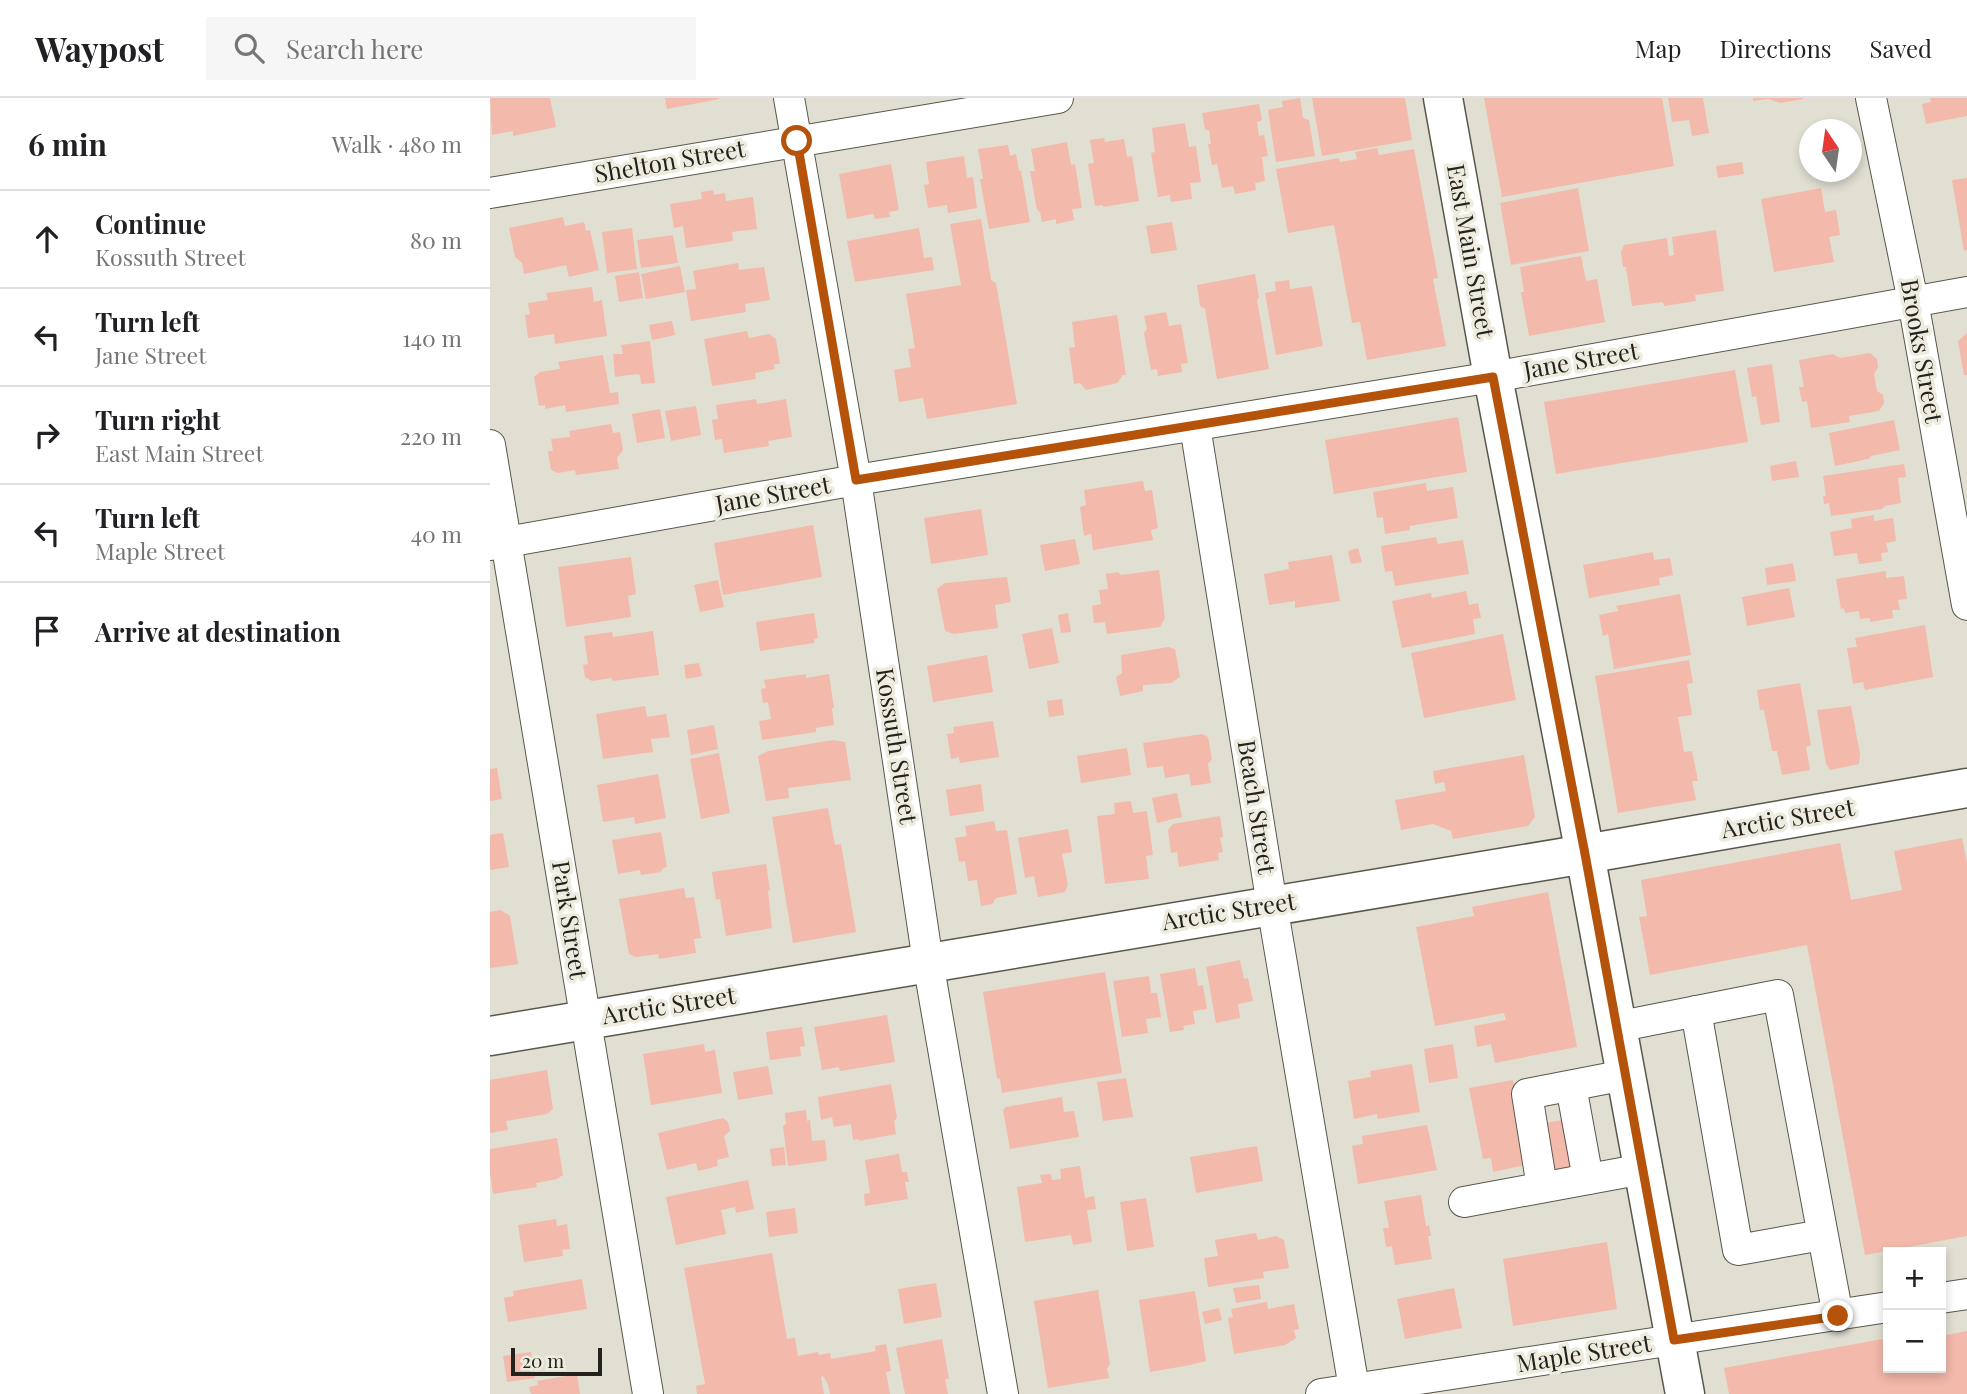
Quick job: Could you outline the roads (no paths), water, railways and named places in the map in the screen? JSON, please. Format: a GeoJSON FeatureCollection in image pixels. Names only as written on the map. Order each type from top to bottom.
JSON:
{"type":"FeatureCollection","features":[{"type":"Feature","properties":{"kind":"main road","name":"East Main Street"},"geometry":{"type":"LineString","coordinates":[[1443,98],[1685,1394]]}},
{"type":"Feature","properties":{"kind":"main road","name":"Arctic Street"},"geometry":{"type":"LineString","coordinates":[[490,1036],[1967,788]]}},
{"type":"Feature","properties":{"kind":"street","name":"Kossuth Street"},"geometry":{"type":"LineString","coordinates":[[789,98],[856,480],[928,962],[1003,1394]]}},
{"type":"Feature","properties":{"kind":"street","name":"Shelton Street"},"geometry":{"type":"LineString","coordinates":[[490,193],[1058,98]]}},
{"type":"Feature","properties":{"kind":"street","name":"Brooks Street"},"geometry":{"type":"LineString","coordinates":[[1871,98],[1913,301],[1967,605]]}},
{"type":"Feature","properties":{"kind":"street","name":"Jane Street"},"geometry":{"type":"LineString","coordinates":[[498,543],[856,480],[1493,377],[1967,292]]}},
{"type":"Feature","properties":{"kind":"street","name":"Beach Street"},"geometry":{"type":"LineString","coordinates":[[1195,426],[1354,1391]]}},
{"type":"Feature","properties":{"kind":"street","name":"Park Street"},"geometry":{"type":"LineString","coordinates":[[490,445],[498,543],[585,1020],[648,1394]]}},
{"type":"Feature","properties":{"kind":"street"},"geometry":{"type":"LineString","coordinates":[[1616,1027],[1778,995],[1838,1316]]}},
{"type":"Feature","properties":{"kind":"street"},"geometry":{"type":"LineString","coordinates":[[1696,1011],[1738,1250],[1822,1235]]}},
{"type":"Feature","properties":{"kind":"street"},"geometry":{"type":"LineString","coordinates":[[1542,1188],[1527,1094],[1625,1075]]}},
{"type":"Feature","properties":{"kind":"street"},"geometry":{"type":"LineString","coordinates":[[1571,1086],[1588,1179]]}},
{"type":"Feature","properties":{"kind":"street"},"geometry":{"type":"LineString","coordinates":[[1464,1202],[1643,1169]]}},
{"type":"Feature","properties":{"kind":"street"},"geometry":{"type":"LineString","coordinates":[[1946,1297],[1967,1293]]}},
{"type":"Feature","properties":{"kind":"street","name":"Maple Street"},"geometry":{"type":"LineString","coordinates":[[1321,1394],[1883,1308]]}}]}
